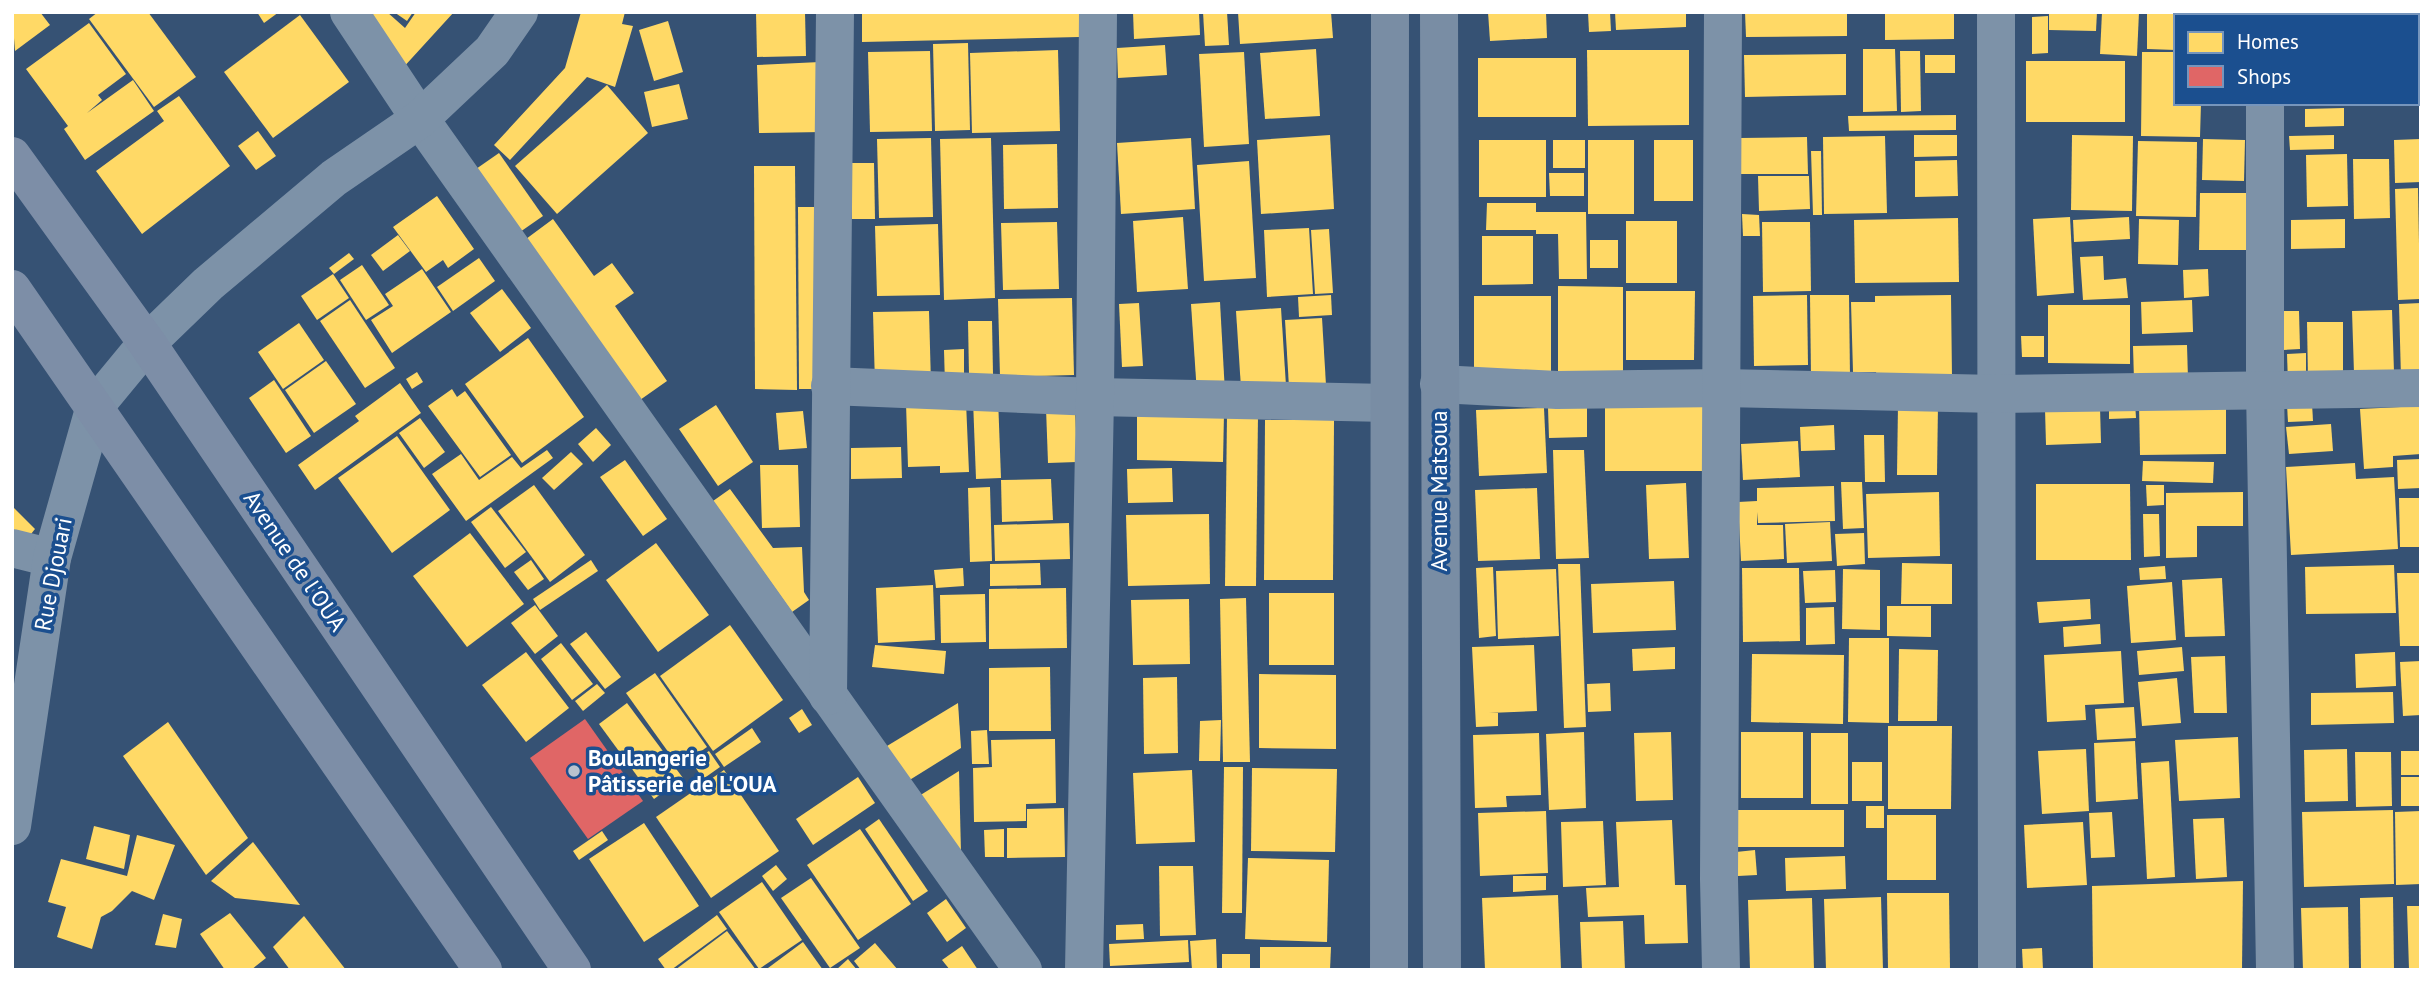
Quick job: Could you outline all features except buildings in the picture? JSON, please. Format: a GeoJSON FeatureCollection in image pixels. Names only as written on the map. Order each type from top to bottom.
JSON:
{"type":"FeatureCollection","features":[{"type":"Feature","properties":{"kind":"main road","name":"Avenue de l'OUA"},"geometry":{"type":"LineString","coordinates":[[12,156],[147,343],[572,970]]}},
{"type":"Feature","properties":{"kind":"main road"},"geometry":{"type":"LineString","coordinates":[[12,289],[483,970]]}},
{"type":"Feature","properties":{"kind":"street"},"geometry":{"type":"LineString","coordinates":[[349,12],[419,119],[1023,970]]}},
{"type":"Feature","properties":{"kind":"street","name":"Rue Djouari"},"geometry":{"type":"LineString","coordinates":[[14,813],[52,558],[95,406],[147,343],[208,284],[334,178],[419,119],[492,51],[519,12]]}},
{"type":"Feature","properties":{"kind":"street"},"geometry":{"type":"LineString","coordinates":[[828,696],[835,12]]}},
{"type":"Feature","properties":{"kind":"street"},"geometry":{"type":"LineString","coordinates":[[1084,970],[1095,397],[1098,12]]}},
{"type":"Feature","properties":{"kind":"street"},"geometry":{"type":"LineString","coordinates":[[1389,970],[1390,12]]}},
{"type":"Feature","properties":{"kind":"street","name":"Avenue Matsoua"},"geometry":{"type":"LineString","coordinates":[[1439,12],[1438,384],[1442,970]]}},
{"type":"Feature","properties":{"kind":"street"},"geometry":{"type":"LineString","coordinates":[[1721,970],[1718,879],[1723,388],[1723,12]]}},
{"type":"Feature","properties":{"kind":"street"},"geometry":{"type":"LineString","coordinates":[[1996,12],[1997,970]]}},
{"type":"Feature","properties":{"kind":"street"},"geometry":{"type":"LineString","coordinates":[[2265,105],[2265,388],[2275,970]]}},
{"type":"Feature","properties":{"kind":"street"},"geometry":{"type":"LineString","coordinates":[[1438,384],[1557,390],[1723,388],[1997,394],[2265,388],[2421,388]]}},
{"type":"Feature","properties":{"kind":"street"},"geometry":{"type":"LineString","coordinates":[[830,386],[1095,397],[1388,403]]}},
{"type":"Feature","properties":{"kind":"street"},"geometry":{"type":"LineString","coordinates":[[12,548],[52,558]]}},
{"type":"Feature","properties":{"kind":"place","name":"Boulangerie Pâtisserie de L'OUA"},"geometry":{"type":"Point","coordinates":[574,771]}}]}
